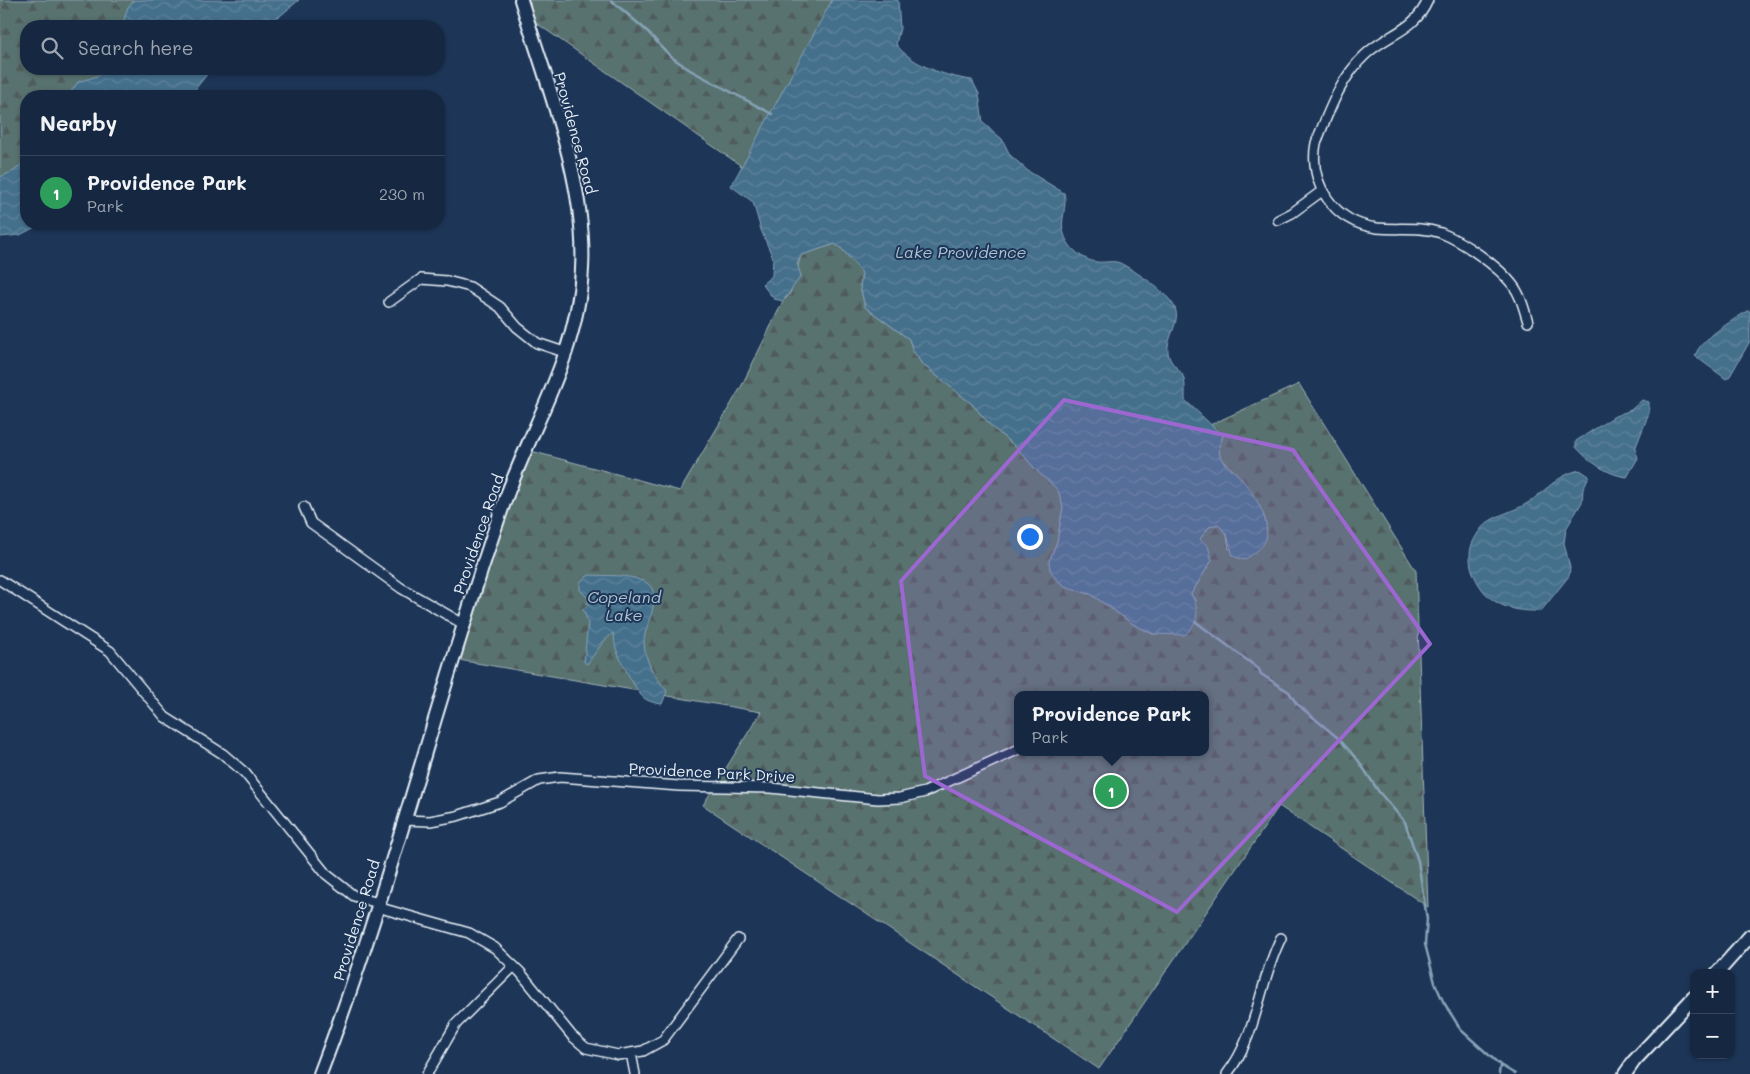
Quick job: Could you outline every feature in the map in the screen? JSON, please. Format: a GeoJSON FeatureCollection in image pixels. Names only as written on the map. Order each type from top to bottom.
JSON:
{"type":"FeatureCollection","features":[{"type":"Feature","properties":{"kind":"street","name":"Providence Road"},"geometry":{"type":"LineString","coordinates":[[320,1074],[352,987],[501,511],[567,353],[580,294],[582,257],[580,215],[563,140],[521,0]]}},
{"type":"Feature","properties":{"kind":"street"},"geometry":{"type":"LineString","coordinates":[[1428,0],[1424,9],[1409,27],[1383,41],[1364,55],[1342,86],[1316,143],[1314,165],[1322,191],[1333,206],[1362,224],[1376,228],[1431,230],[1465,246],[1512,284],[1518,294],[1528,322]]}},
{"type":"Feature","properties":{"kind":"street"},"geometry":{"type":"LineString","coordinates":[[1278,220],[1292,213],[1322,191]]}},
{"type":"Feature","properties":{"kind":"street"},"geometry":{"type":"LineString","coordinates":[[389,302],[421,279],[447,281],[470,288],[500,307],[517,327],[537,343],[567,353]]}},
{"type":"Feature","properties":{"kind":"street"},"geometry":{"type":"LineString","coordinates":[[304,507],[311,523],[402,588],[465,625]]}},
{"type":"Feature","properties":{"kind":"street"},"geometry":{"type":"LineString","coordinates":[[0,580],[110,651],[165,717],[223,754],[245,773],[326,874],[354,896],[470,933],[495,948],[514,966],[572,1036],[586,1048],[618,1055],[643,1051],[663,1040],[672,1031],[738,939]]}},
{"type":"Feature","properties":{"kind":"street","name":"Providence Park Drive"},"geometry":{"type":"LineString","coordinates":[[404,820],[430,821],[457,816],[500,802],[539,780],[560,777],[679,786],[771,788],[878,799],[900,798],[925,792],[1014,751]]}},
{"type":"Feature","properties":{"kind":"street"},"geometry":{"type":"LineString","coordinates":[[1721,969],[1750,936]]}},
{"type":"Feature","properties":{"kind":"street"},"geometry":{"type":"LineString","coordinates":[[1227,1074],[1234,1066],[1251,1029],[1270,960],[1281,938]]}},
{"type":"Feature","properties":{"kind":"street"},"geometry":{"type":"LineString","coordinates":[[427,1074],[456,1024],[514,966]]}},
{"type":"Feature","properties":{"kind":"street"},"geometry":{"type":"LineString","coordinates":[[1625,1074],[1634,1061],[1690,1001]]}},
{"type":"Feature","properties":{"kind":"street"},"geometry":{"type":"LineString","coordinates":[[632,1053],[635,1074]]}},
{"type":"Feature","properties":{"kind":"highlighted area"},"geometry":{"type":"Polygon","coordinates":[[[1064,400],[1293,450],[1430,644],[1177,912],[925,776],[901,581],[1064,400]]]}},
{"type":"Feature","properties":{"kind":"green space"},"geometry":{"type":"Polygon","coordinates":[[[0,0],[166,0],[142,20],[20,20],[20,75],[119,75],[115,90],[20,90],[20,190],[0,195],[0,0]]]}},
{"type":"Feature","properties":{"kind":"green space"},"geometry":{"type":"Polygon","coordinates":[[[525,0],[839,0],[781,95],[750,172],[532,20],[525,0]]]}},
{"type":"Feature","properties":{"kind":"green space"},"geometry":{"type":"Polygon","coordinates":[[[835,244],[842,249],[862,273],[860,286],[865,307],[909,339],[913,351],[922,364],[972,404],[992,427],[1018,449],[1037,471],[1059,490],[1063,507],[1057,542],[1049,561],[1065,586],[1092,595],[1133,624],[1153,634],[1196,602],[1191,594],[1212,560],[1200,539],[1209,527],[1218,524],[1227,535],[1229,549],[1266,538],[1266,521],[1263,514],[1238,475],[1220,456],[1219,451],[1223,436],[1210,425],[1299,384],[1416,571],[1428,907],[1279,806],[1099,1069],[703,805],[761,712],[453,659],[527,450],[680,491],[741,387],[783,301],[790,294],[801,255],[835,244]]]}},
{"type":"Feature","properties":{"kind":"water"},"geometry":{"type":"Polygon","coordinates":[[[134,0],[299,0],[280,16],[270,20],[124,20],[128,7],[134,0]]]}},
{"type":"Feature","properties":{"kind":"water","name":"Lake Providence"},"geometry":{"type":"Polygon","coordinates":[[[832,0],[898,0],[900,28],[896,44],[911,58],[930,69],[972,80],[979,94],[983,123],[1002,139],[1010,155],[1028,171],[1064,193],[1063,229],[1066,239],[1073,249],[1092,261],[1117,262],[1126,266],[1159,289],[1175,308],[1176,319],[1169,341],[1168,352],[1171,361],[1182,374],[1185,400],[1223,436],[1219,449],[1222,461],[1235,472],[1254,495],[1263,513],[1267,531],[1266,539],[1262,545],[1244,560],[1233,556],[1227,535],[1218,524],[1209,527],[1200,539],[1208,546],[1212,560],[1191,594],[1196,605],[1197,616],[1190,630],[1185,635],[1153,634],[1133,624],[1092,595],[1065,586],[1058,581],[1050,570],[1049,561],[1057,542],[1063,507],[1058,490],[1037,471],[1018,449],[992,427],[972,404],[922,364],[913,351],[909,339],[865,307],[860,286],[862,273],[842,249],[835,244],[802,255],[797,263],[801,276],[783,301],[774,299],[762,284],[772,276],[773,258],[761,230],[753,202],[731,186],[832,0]]]}},
{"type":"Feature","properties":{"kind":"water"},"geometry":{"type":"Polygon","coordinates":[[[206,75],[195,90],[72,90],[78,82],[97,76],[206,75]]]}},
{"type":"Feature","properties":{"kind":"water"},"geometry":{"type":"Polygon","coordinates":[[[20,166],[20,230],[30,230],[20,235],[0,237],[0,177],[14,171],[20,166]]]}},
{"type":"Feature","properties":{"kind":"water"},"geometry":{"type":"Polygon","coordinates":[[[1750,311],[1750,341],[1730,376],[1726,379],[1695,356],[1703,343],[1725,325],[1750,311]]]}},
{"type":"Feature","properties":{"kind":"water"},"geometry":{"type":"Polygon","coordinates":[[[1642,400],[1649,402],[1649,413],[1635,449],[1638,458],[1627,477],[1620,476],[1599,466],[1576,447],[1576,441],[1615,416],[1631,410],[1642,400]]]}},
{"type":"Feature","properties":{"kind":"water"},"geometry":{"type":"Polygon","coordinates":[[[1580,470],[1589,476],[1583,489],[1582,502],[1566,529],[1564,543],[1570,568],[1569,576],[1541,611],[1518,610],[1507,607],[1490,598],[1477,581],[1472,570],[1470,551],[1477,535],[1488,522],[1527,503],[1560,478],[1580,470]]]}},
{"type":"Feature","properties":{"kind":"water","name":"Copeland Lake"},"geometry":{"type":"Polygon","coordinates":[[[589,575],[630,577],[643,581],[650,586],[654,593],[654,601],[644,643],[646,657],[651,669],[667,691],[662,704],[647,700],[640,694],[618,655],[613,633],[604,641],[587,664],[584,662],[588,622],[583,609],[588,605],[588,598],[580,590],[580,582],[589,575]]]}},
{"type":"Feature","properties":{"kind":"waterway"},"geometry":{"type":"LineString","coordinates":[[611,0],[647,31],[670,56],[690,70],[772,114]]}},
{"type":"Feature","properties":{"kind":"waterway"},"geometry":{"type":"LineString","coordinates":[[1196,622],[1259,669],[1261,674],[1289,692],[1296,703],[1338,738],[1358,760],[1379,792],[1405,822],[1418,861],[1427,919],[1425,944],[1435,983],[1443,1001],[1461,1030],[1500,1065],[1515,1074]]}},
{"type":"Feature","properties":{"kind":"waterway"},"geometry":{"type":"LineString","coordinates":[[1499,1074],[1500,1065]]}},
{"type":"Feature","properties":{"kind":"place","name":"Providence Park"},"geometry":{"type":"Point","coordinates":[1111,791]}}]}
